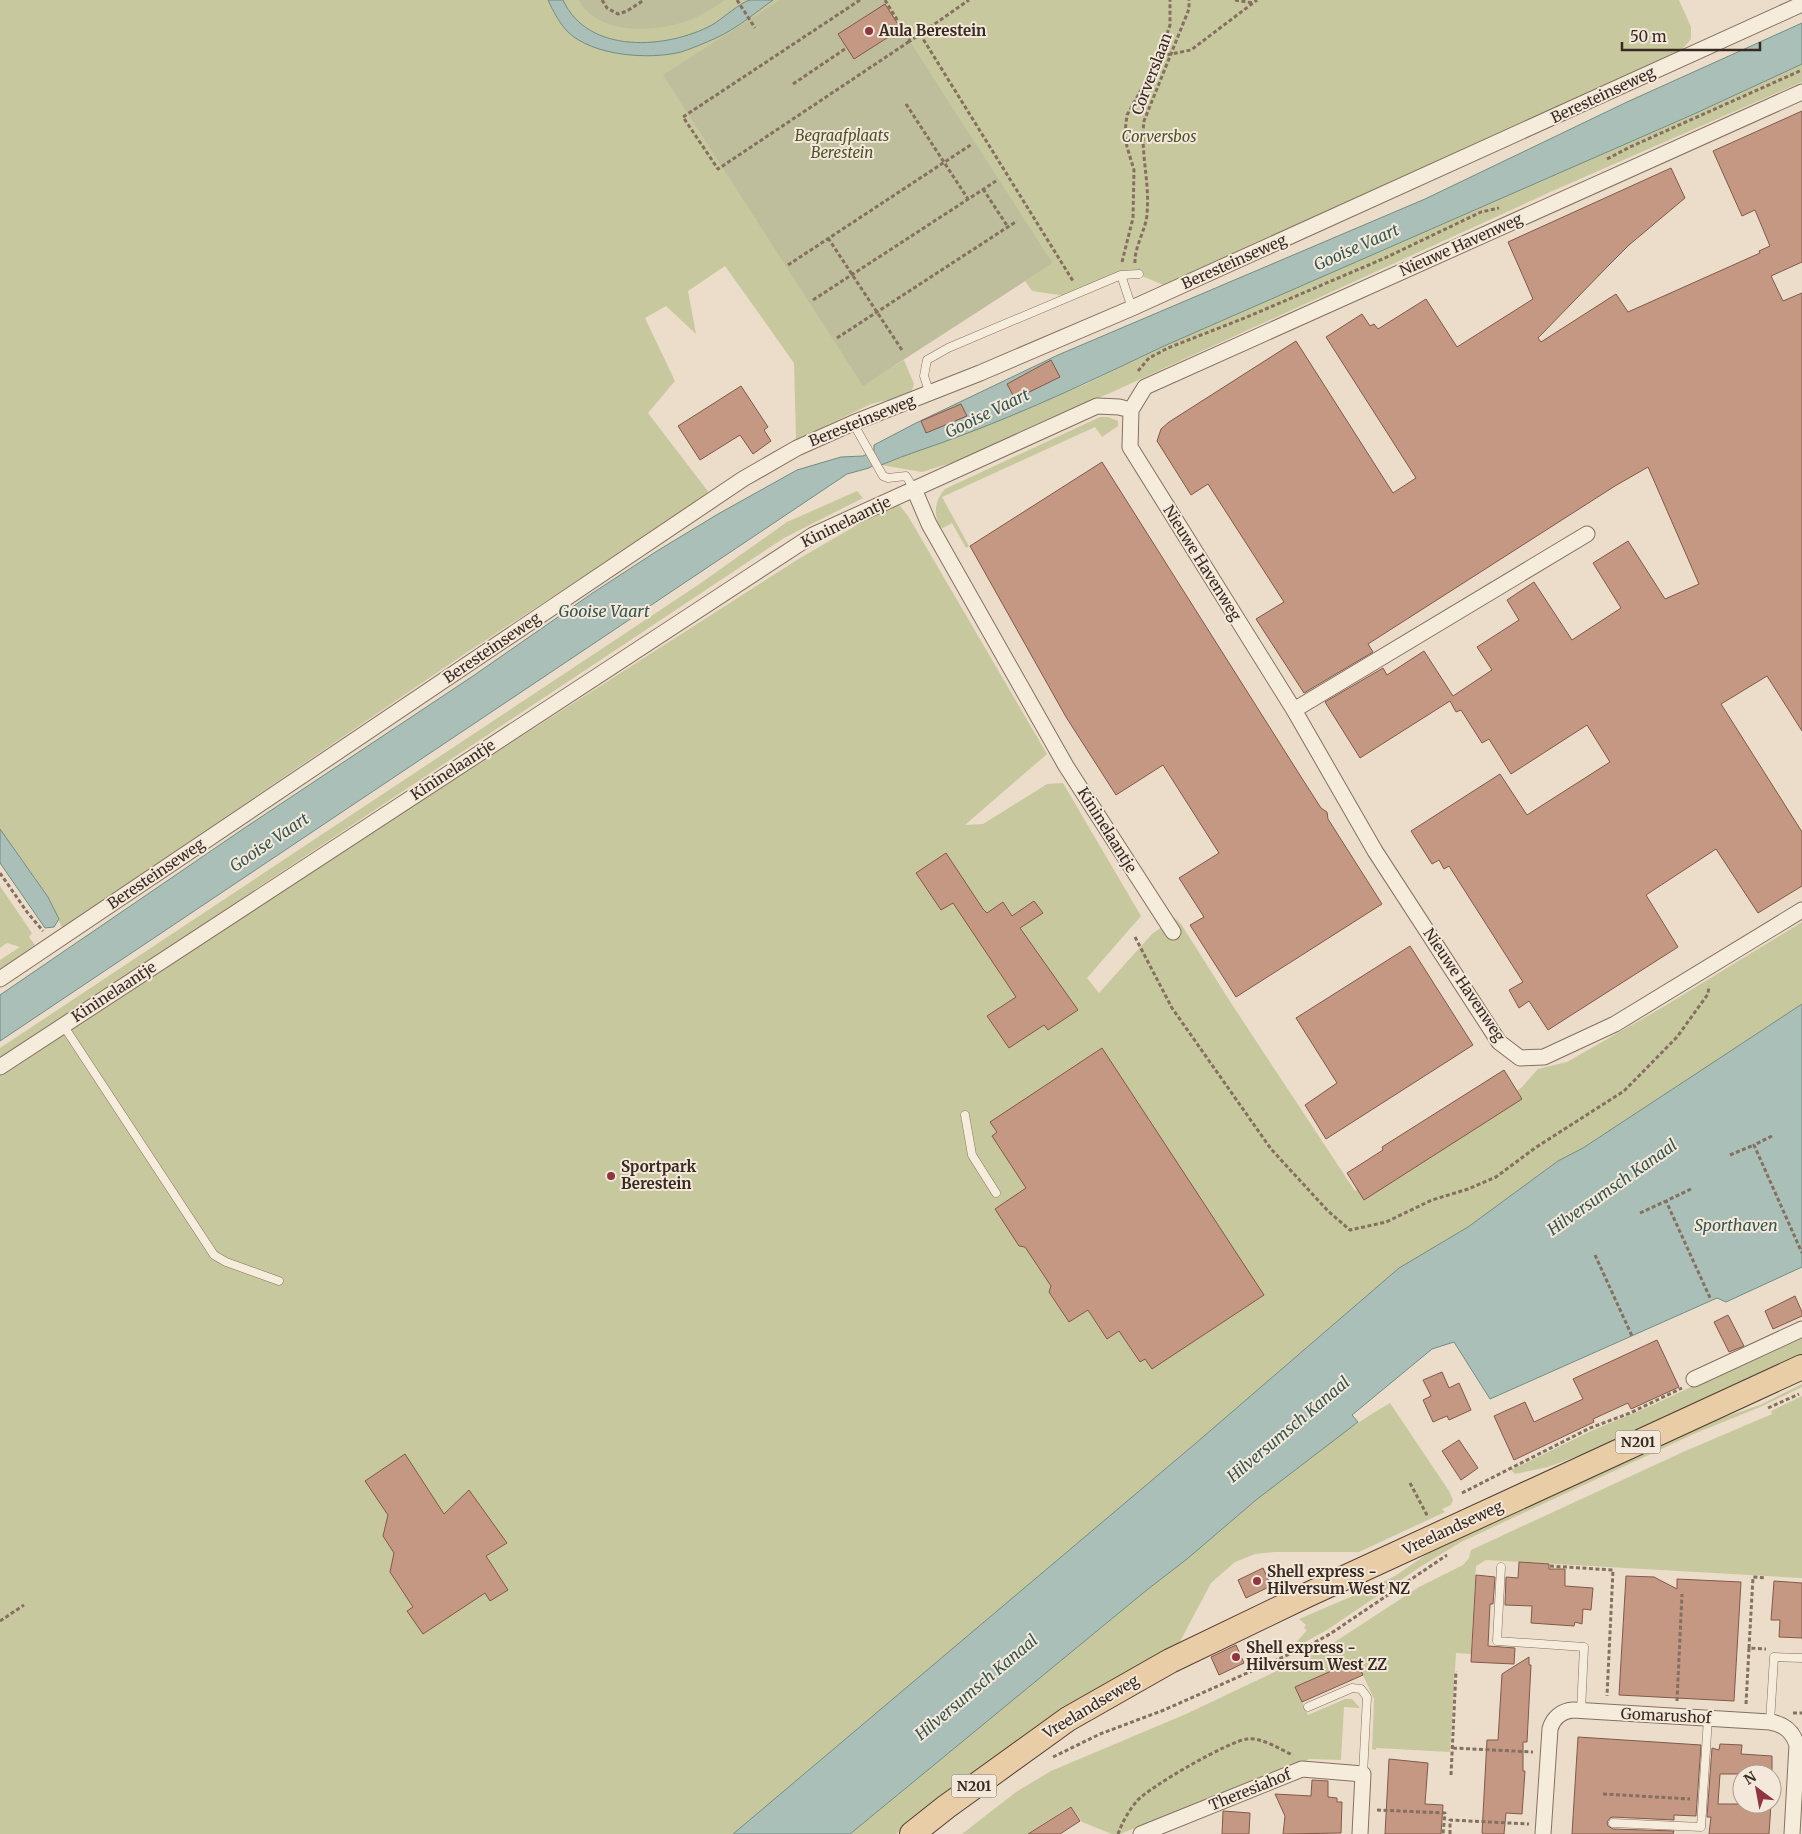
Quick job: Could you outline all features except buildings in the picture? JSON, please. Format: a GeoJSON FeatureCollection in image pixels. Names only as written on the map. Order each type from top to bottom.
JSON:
{"type":"FeatureCollection","features":[{"type":"Feature","properties":{"kind":"main road","name":"Vreelandseweg"},"geometry":{"type":"LineString","coordinates":[[912,1834],[961,1796],[1068,1719],[1170,1661],[1296,1600],[1802,1367]]}},
{"type":"Feature","properties":{"kind":"street","name":"Beresteinseweg"},"geometry":{"type":"LineString","coordinates":[[0,979],[743,479],[797,448],[1132,308],[1802,4]]}},
{"type":"Feature","properties":{"kind":"street","name":"Nieuwe Havenweg"},"geometry":{"type":"LineString","coordinates":[[1802,92],[1146,387],[1131,410],[1130,447],[1294,710],[1375,851],[1499,1042],[1520,1058],[1544,1057],[1615,1024],[1802,910]]}},
{"type":"Feature","properties":{"kind":"street"},"geometry":{"type":"LineString","coordinates":[[914,489],[1097,406],[1119,407],[1131,410]]}},
{"type":"Feature","properties":{"kind":"street","name":"Kininelaantje"},"geometry":{"type":"LineString","coordinates":[[0,1067],[813,536],[914,489],[929,524],[1066,766],[1173,932]]}},
{"type":"Feature","properties":{"kind":"street"},"geometry":{"type":"LineString","coordinates":[[1294,710],[1587,534]]}},
{"type":"Feature","properties":{"kind":"street"},"geometry":{"type":"LineString","coordinates":[[1694,1379],[1802,1329]]}},
{"type":"Feature","properties":{"kind":"street","name":"Gomarushof"},"geometry":{"type":"LineString","coordinates":[[1544,1829],[1550,1729],[1553,1722],[1565,1712],[1581,1711],[1770,1722],[1788,1729],[1794,1736],[1797,1745],[1792,1834]]}},
{"type":"Feature","properties":{"kind":"street","name":"Theresiahof"},"geometry":{"type":"LineString","coordinates":[[1141,1834],[1302,1770],[1363,1774]]}},
{"type":"Feature","properties":{"kind":"street"},"geometry":{"type":"LineString","coordinates":[[1360,1834],[1363,1774]]}},
{"type":"Feature","properties":{"kind":"lane"},"geometry":{"type":"LineString","coordinates":[[930,394],[924,376],[927,360],[948,348],[1121,275],[1139,274]]}},
{"type":"Feature","properties":{"kind":"lane"},"geometry":{"type":"LineString","coordinates":[[1121,275],[1132,308]]}},
{"type":"Feature","properties":{"kind":"lane","name":"Kininelaantje"},"geometry":{"type":"LineString","coordinates":[[853,423],[880,473],[888,478],[897,475],[906,476],[914,489]]}},
{"type":"Feature","properties":{"kind":"lane"},"geometry":{"type":"LineString","coordinates":[[62,1025],[214,1255],[226,1262],[279,1281]]}},
{"type":"Feature","properties":{"kind":"lane"},"geometry":{"type":"LineString","coordinates":[[965,1115],[972,1155],[996,1193]]}},
{"type":"Feature","properties":{"kind":"lane"},"geometry":{"type":"LineString","coordinates":[[1502,1567],[1497,1641],[1584,1647],[1581,1711]]}},
{"type":"Feature","properties":{"kind":"lane"},"geometry":{"type":"LineString","coordinates":[[1770,1722],[1774,1656],[1802,1658]]}},
{"type":"Feature","properties":{"kind":"lane"},"geometry":{"type":"LineString","coordinates":[[1308,1707],[1352,1688],[1361,1689],[1366,1697],[1363,1774]]}},
{"type":"Feature","properties":{"kind":"lane"},"geometry":{"type":"LineString","coordinates":[[1613,1823],[1701,1827],[1708,1718]]}},
{"type":"Feature","properties":{"kind":"path"},"geometry":{"type":"LineString","coordinates":[[602,0],[607,8],[618,14],[627,11],[644,0]]}},
{"type":"Feature","properties":{"kind":"path"},"geometry":{"type":"LineString","coordinates":[[737,0],[755,28]]}},
{"type":"Feature","properties":{"kind":"path"},"geometry":{"type":"LineString","coordinates":[[860,0],[683,117],[718,169],[969,0]]}},
{"type":"Feature","properties":{"kind":"path"},"geometry":{"type":"LineString","coordinates":[[885,0],[910,40]]}},
{"type":"Feature","properties":{"kind":"path"},"geometry":{"type":"LineString","coordinates":[[1121,275],[1133,218],[1134,170],[1127,147],[1125,132],[1127,115],[1160,56],[1170,25],[1170,0]]}},
{"type":"Feature","properties":{"kind":"path","name":"Corverslaan"},"geometry":{"type":"LineString","coordinates":[[1139,274],[1134,260],[1147,217],[1149,191],[1142,136],[1144,120],[1190,9],[1189,0]]}},
{"type":"Feature","properties":{"kind":"path"},"geometry":{"type":"LineString","coordinates":[[1235,0],[1253,3]]}},
{"type":"Feature","properties":{"kind":"path"},"geometry":{"type":"LineString","coordinates":[[1160,56],[1191,50],[1257,0]]}},
{"type":"Feature","properties":{"kind":"path"},"geometry":{"type":"LineString","coordinates":[[920,34],[1073,280],[1077,294]]}},
{"type":"Feature","properties":{"kind":"path"},"geometry":{"type":"LineString","coordinates":[[793,84],[845,49]]}},
{"type":"Feature","properties":{"kind":"path"},"geometry":{"type":"LineString","coordinates":[[1599,164],[1630,147],[1802,70]]}},
{"type":"Feature","properties":{"kind":"path"},"geometry":{"type":"LineString","coordinates":[[906,104],[968,199]]}},
{"type":"Feature","properties":{"kind":"path"},"geometry":{"type":"LineString","coordinates":[[788,265],[972,144]]}},
{"type":"Feature","properties":{"kind":"path"},"geometry":{"type":"LineString","coordinates":[[813,300],[996,181]]}},
{"type":"Feature","properties":{"kind":"path"},"geometry":{"type":"LineString","coordinates":[[983,189],[1008,227]]}},
{"type":"Feature","properties":{"kind":"path"},"geometry":{"type":"LineString","coordinates":[[1136,373],[1149,358],[1168,348],[1385,258],[1481,212],[1502,208]]}},
{"type":"Feature","properties":{"kind":"path"},"geometry":{"type":"LineString","coordinates":[[837,338],[1017,221]]}},
{"type":"Feature","properties":{"kind":"path"},"geometry":{"type":"LineString","coordinates":[[828,238],[902,350]]}},
{"type":"Feature","properties":{"kind":"path"},"geometry":{"type":"LineString","coordinates":[[0,873],[52,945]]}},
{"type":"Feature","properties":{"kind":"path"},"geometry":{"type":"LineString","coordinates":[[1135,937],[1172,1008],[1271,1149],[1328,1211],[1350,1230],[1386,1222],[1432,1200],[1468,1189],[1496,1177],[1534,1148],[1624,1091],[1677,1037],[1708,994],[1715,963]]}},
{"type":"Feature","properties":{"kind":"path"},"geometry":{"type":"LineString","coordinates":[[1730,1155],[1772,1136]]}},
{"type":"Feature","properties":{"kind":"path"},"geometry":{"type":"LineString","coordinates":[[1754,1145],[1802,1253]]}},
{"type":"Feature","properties":{"kind":"path"},"geometry":{"type":"LineString","coordinates":[[1640,1213],[1691,1189]]}},
{"type":"Feature","properties":{"kind":"path"},"geometry":{"type":"LineString","coordinates":[[1666,1201],[1711,1300]]}},
{"type":"Feature","properties":{"kind":"path"},"geometry":{"type":"LineString","coordinates":[[1594,1255],[1632,1336]]}},
{"type":"Feature","properties":{"kind":"path"},"geometry":{"type":"LineString","coordinates":[[1462,1494],[1590,1428],[1630,1413],[1685,1387],[1694,1379]]}},
{"type":"Feature","properties":{"kind":"path"},"geometry":{"type":"LineString","coordinates":[[1767,1408],[1802,1392]]}},
{"type":"Feature","properties":{"kind":"path"},"geometry":{"type":"LineString","coordinates":[[1410,1483],[1422,1505]]}},
{"type":"Feature","properties":{"kind":"path","name":"Vreelandseweg"},"geometry":{"type":"LineString","coordinates":[[1045,1762],[1100,1734],[1164,1710],[1310,1645],[1330,1634],[1450,1554]]}},
{"type":"Feature","properties":{"kind":"path"},"geometry":{"type":"LineString","coordinates":[[1550,1566],[1613,1570],[1606,1712]]}},
{"type":"Feature","properties":{"kind":"path"},"geometry":{"type":"LineString","coordinates":[[1750,1648],[1753,1577],[1766,1578]]}},
{"type":"Feature","properties":{"kind":"path"},"geometry":{"type":"LineString","coordinates":[[1676,1716],[1682,1594]]}},
{"type":"Feature","properties":{"kind":"path"},"geometry":{"type":"LineString","coordinates":[[0,1620],[24,1605]]}},
{"type":"Feature","properties":{"kind":"path"},"geometry":{"type":"LineString","coordinates":[[1451,1775],[1456,1671]]}},
{"type":"Feature","properties":{"kind":"path"},"geometry":{"type":"LineString","coordinates":[[1118,1834],[1137,1801],[1154,1786],[1237,1741],[1257,1739],[1299,1758],[1302,1770]]}},
{"type":"Feature","properties":{"kind":"path"},"geometry":{"type":"LineString","coordinates":[[1453,1748],[1548,1753]]}},
{"type":"Feature","properties":{"kind":"path"},"geometry":{"type":"LineString","coordinates":[[1603,1794],[1702,1799]]}},
{"type":"Feature","properties":{"kind":"path"},"geometry":{"type":"LineString","coordinates":[[1361,1809],[1445,1813],[1443,1834]]}},
{"type":"Feature","properties":{"kind":"path"},"geometry":{"type":"LineString","coordinates":[[1450,1834],[1450,1820],[1544,1829]]}},
{"type":"Feature","properties":{"kind":"green space","name":"Corversbos"},"geometry":{"type":"Polygon","coordinates":[[[0,0],[1679,0],[1691,27],[1691,39],[1680,52],[1166,286],[1132,272],[1073,297],[1032,291],[1025,281],[1053,263],[937,84],[863,385],[904,360],[914,384],[910,396],[871,404],[796,440],[794,363],[725,266],[688,291],[696,334],[666,306],[645,318],[675,381],[648,413],[710,494],[463,655],[62,928],[48,897],[0,829],[0,0]]]}},
{"type":"Feature","properties":{"kind":"green space"},"geometry":{"type":"Polygon","coordinates":[[[579,0],[725,0],[707,12],[687,21],[663,27],[640,29],[617,26],[597,19],[584,8],[579,0]]]}},
{"type":"Feature","properties":{"kind":"green space","name":"Begraafplaats Berestein"},"geometry":{"type":"Polygon","coordinates":[[[780,0],[883,0],[1053,263],[863,386],[663,75],[780,0]]]}},
{"type":"Feature","properties":{"kind":"green space"},"geometry":{"type":"Polygon","coordinates":[[[1802,64],[1802,82],[1557,189],[1110,393],[1044,421],[967,458],[922,472],[881,465],[1084,385],[1164,346],[1694,114],[1802,64]]]}},
{"type":"Feature","properties":{"kind":"green space"},"geometry":{"type":"Polygon","coordinates":[[[1100,417],[1108,417],[1118,421],[1118,426],[1102,437],[1095,427],[942,497],[969,546],[966,548],[952,523],[943,528],[940,527],[936,517],[936,507],[945,489],[1100,417]]]}},
{"type":"Feature","properties":{"kind":"green space"},"geometry":{"type":"Polygon","coordinates":[[[857,491],[863,498],[784,538],[0,1059],[0,1048],[698,585],[787,522],[857,491]]]}},
{"type":"Feature","properties":{"kind":"green space","name":"Sportpark Berestein"},"geometry":{"type":"Polygon","coordinates":[[[897,502],[908,516],[1047,754],[965,825],[983,824],[1047,784],[1063,783],[1141,916],[1087,978],[1099,993],[1152,934],[1175,918],[1181,924],[1355,1191],[1521,1088],[1538,1069],[1567,1062],[1663,1007],[1802,922],[1802,1004],[1583,1148],[1558,1161],[1468,1227],[1399,1268],[1196,1443],[733,1834],[0,1834],[0,1073],[71,1025],[800,558],[897,502]]]}},
{"type":"Feature","properties":{"kind":"green space"},"geometry":{"type":"Polygon","coordinates":[[[0,886],[32,933],[29,937],[35,945],[0,969],[0,960],[20,947],[7,943],[0,948],[0,886]]]}},
{"type":"Feature","properties":{"kind":"green space"},"geometry":{"type":"Polygon","coordinates":[[[1802,1334],[1802,1355],[1594,1450],[1548,1467],[1515,1474],[1511,1470],[1591,1431],[1653,1405],[1802,1334]]]}},
{"type":"Feature","properties":{"kind":"green space"},"geometry":{"type":"Polygon","coordinates":[[[1802,1384],[1802,1387],[1760,1407],[1696,1433],[1461,1542],[1420,1567],[1327,1630],[1296,1647],[1294,1645],[1307,1630],[1304,1628],[1306,1625],[1299,1619],[1355,1595],[1362,1595],[1362,1592],[1395,1576],[1439,1546],[1698,1426],[1760,1405],[1802,1384]]]}},
{"type":"Feature","properties":{"kind":"green space"},"geometry":{"type":"Polygon","coordinates":[[[1802,1396],[1802,1578],[1486,1560],[1476,1566],[1471,1654],[1456,1653],[1450,1752],[1372,1749],[1374,1699],[1356,1660],[1296,1687],[1308,1715],[1345,1699],[1352,1699],[1360,1708],[1344,1707],[1341,1760],[1309,1759],[1303,1763],[1120,1834],[1112,1834],[1082,1822],[1071,1806],[1027,1834],[962,1834],[1016,1792],[1051,1771],[1186,1714],[1327,1647],[1419,1587],[1463,1565],[1469,1558],[1471,1550],[1683,1452],[1772,1414],[1771,1411],[1802,1396]]]}},
{"type":"Feature","properties":{"kind":"green space"},"geometry":{"type":"Polygon","coordinates":[[[1390,1403],[1449,1491],[1453,1500],[1451,1505],[1442,1509],[1445,1512],[1359,1552],[1274,1552],[1255,1554],[1235,1562],[1211,1583],[1175,1651],[1092,1693],[1035,1727],[922,1812],[896,1834],[850,1834],[1296,1468],[1326,1445],[1390,1403]]]}},
{"type":"Feature","properties":{"kind":"water"},"geometry":{"type":"Polygon","coordinates":[[[548,0],[563,0],[575,18],[590,30],[609,38],[630,42],[652,42],[694,33],[712,25],[750,0],[773,0],[716,38],[681,52],[638,56],[606,51],[579,40],[562,25],[548,0]]]}},
{"type":"Feature","properties":{"kind":"water","name":"Gooise Vaart"},"geometry":{"type":"Polygon","coordinates":[[[1802,23],[1802,64],[1694,114],[1164,346],[1038,405],[881,465],[879,462],[869,468],[847,474],[0,1041],[0,995],[243,829],[473,676],[594,592],[718,514],[797,470],[841,457],[863,456],[874,451],[874,445],[916,423],[1058,355],[1425,199],[1627,102],[1802,23]]]}},
{"type":"Feature","properties":{"kind":"water"},"geometry":{"type":"Polygon","coordinates":[[[0,829],[48,897],[59,919],[54,927],[45,928],[0,863],[0,829]]]}},
{"type":"Feature","properties":{"kind":"water"},"geometry":{"type":"Polygon","coordinates":[[[1802,1004],[1802,1267],[1726,1302],[1717,1298],[1490,1399],[1454,1342],[1432,1349],[1352,1415],[1358,1422],[1256,1500],[1187,1559],[850,1834],[733,1834],[1196,1443],[1399,1268],[1468,1227],[1558,1161],[1583,1148],[1802,1004]]]}},
{"type":"Feature","properties":{"kind":"place","name":"Aula Berestein"},"geometry":{"type":"Point","coordinates":[869,31]}},
{"type":"Feature","properties":{"kind":"place","name":"Sportpark Berestein"},"geometry":{"type":"Point","coordinates":[611,1176]}},
{"type":"Feature","properties":{"kind":"place","name":"Shell express - Hilversum West NZ"},"geometry":{"type":"Point","coordinates":[1257,1581]}},
{"type":"Feature","properties":{"kind":"place","name":"Shell express - Hilversum West ZZ"},"geometry":{"type":"Point","coordinates":[1236,1657]}},
{"type":"Feature","properties":{"kind":"water label","name":"Hilversumsch Kanaal"},"geometry":{"type":"Point","coordinates":[1612,1187]}},
{"type":"Feature","properties":{"kind":"water label","name":"Sporthaven"},"geometry":{"type":"Point","coordinates":[1736,1225]}},
{"type":"Feature","properties":{"kind":"water label","name":"Hilversumsch Kanaal"},"geometry":{"type":"Point","coordinates":[1288,1429]}},
{"type":"Feature","properties":{"kind":"water label","name":"Hilversumsch Kanaal"},"geometry":{"type":"Point","coordinates":[976,1687]}}]}
